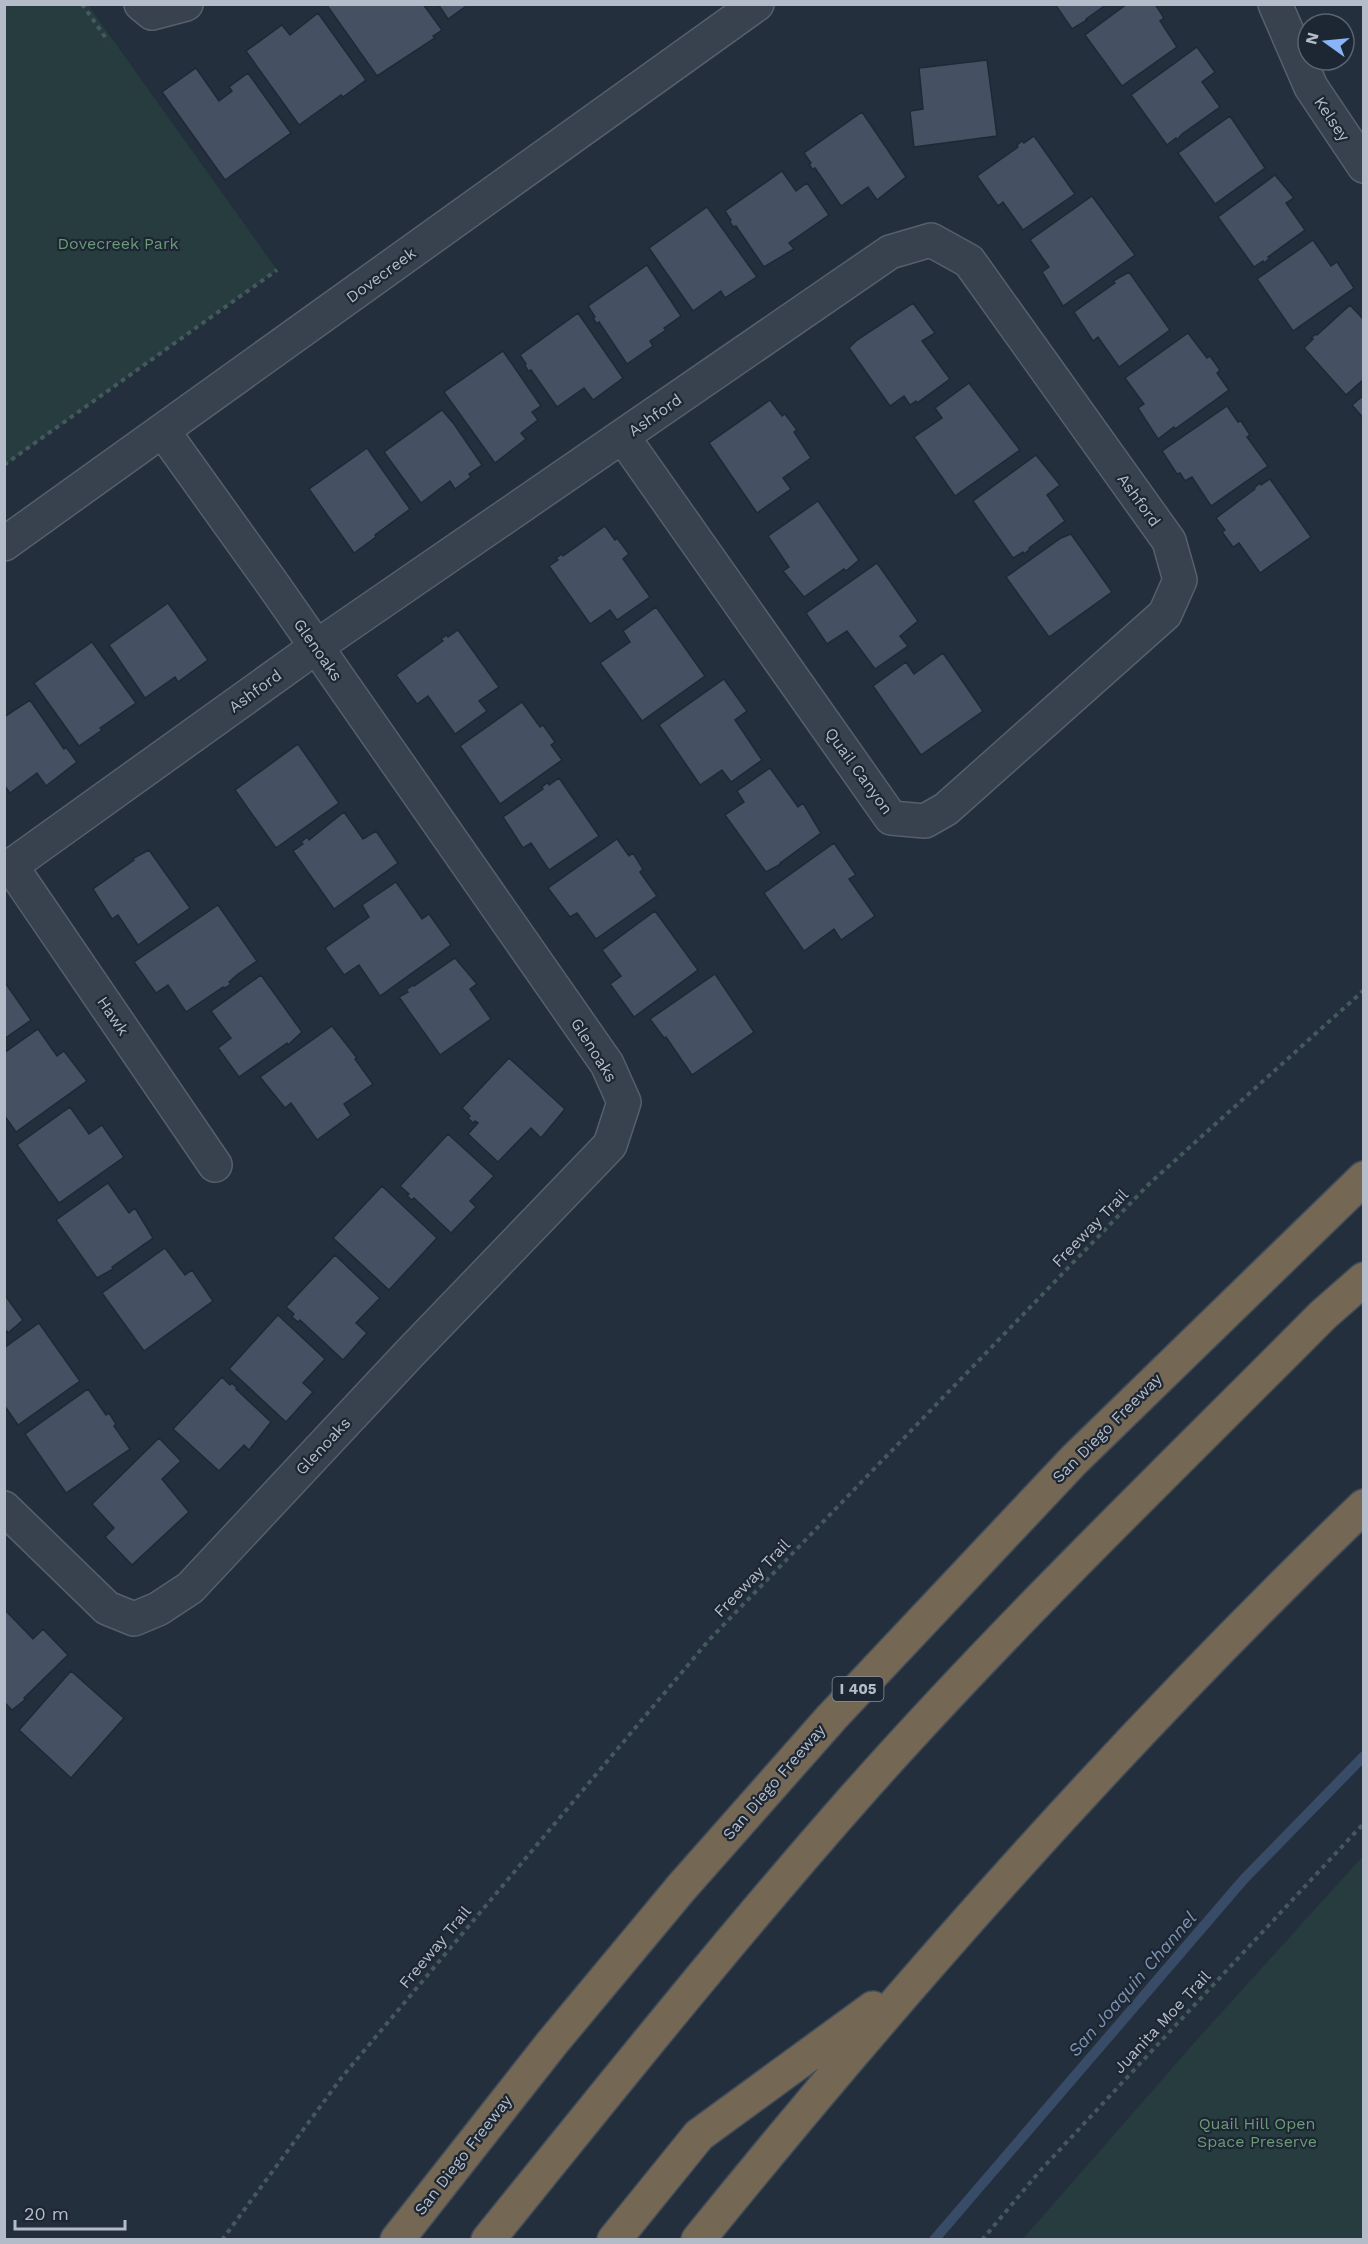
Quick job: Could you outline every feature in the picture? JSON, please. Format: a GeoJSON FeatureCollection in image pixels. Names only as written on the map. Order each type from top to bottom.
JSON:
{"type":"FeatureCollection","features":[{"type":"Feature","properties":{"kind":"highway","name":"San Diego Freeway"},"geometry":{"type":"LineString","coordinates":[[397,2240],[552,2043],[681,1888],[832,1717],[1074,1460],[1364,1178]]}},
{"type":"Feature","properties":{"kind":"highway"},"geometry":{"type":"LineString","coordinates":[[488,2240],[682,2000],[857,1795],[1008,1633],[1323,1315],[1364,1279]]}},
{"type":"Feature","properties":{"kind":"highway"},"geometry":{"type":"LineString","coordinates":[[698,2240],[808,2103],[918,1975],[1079,1798],[1213,1656],[1364,1506]]}},
{"type":"Feature","properties":{"kind":"highway"},"geometry":{"type":"LineString","coordinates":[[614,2240],[699,2135],[918,1975]]}},
{"type":"Feature","properties":{"kind":"street"},"geometry":{"type":"LineString","coordinates":[[141,4],[152,13],[186,4]]}},
{"type":"Feature","properties":{"kind":"street","name":"Dovecreek"},"geometry":{"type":"LineString","coordinates":[[4,544],[757,4]]}},
{"type":"Feature","properties":{"kind":"street","name":"Kelsey"},"geometry":{"type":"LineString","coordinates":[[1275,4],[1311,87],[1364,166]]}},
{"type":"Feature","properties":{"kind":"street","name":"Ashford"},"geometry":{"type":"LineString","coordinates":[[8,869],[316,647],[890,252],[931,240],[969,261],[1169,541],[1180,580],[1166,614]]}},
{"type":"Feature","properties":{"kind":"street","name":"Glenoaks"},"geometry":{"type":"LineString","coordinates":[[4,1508],[107,1608],[134,1619],[158,1609],[190,1588],[409,1354],[610,1145],[624,1102],[607,1064],[163,431]]}},
{"type":"Feature","properties":{"kind":"street","name":"Quail Canyon"},"geometry":{"type":"LineString","coordinates":[[622,437],[891,818],[925,821],[946,809],[1166,614]]}},
{"type":"Feature","properties":{"kind":"street","name":"Hawk"},"geometry":{"type":"LineString","coordinates":[[8,869],[215,1165]]}},
{"type":"Feature","properties":{"kind":"path"},"geometry":{"type":"LineString","coordinates":[[82,4],[108,41]]}},
{"type":"Feature","properties":{"kind":"path"},"geometry":{"type":"LineString","coordinates":[[4,465],[277,270]]}},
{"type":"Feature","properties":{"kind":"path","name":"Freeway Trail"},"geometry":{"type":"LineString","coordinates":[[222,2240],[342,2077],[709,1640],[1150,1183],[1364,990]]}},
{"type":"Feature","properties":{"kind":"path","name":"Juanita Moe Trail"},"geometry":{"type":"LineString","coordinates":[[982,2240],[1039,2172],[1364,1823]]}},
{"type":"Feature","properties":{"kind":"green space","name":"Dovecreek Park"},"geometry":{"type":"Polygon","coordinates":[[[5,4],[88,5],[277,270],[5,465],[5,4]]]}},
{"type":"Feature","properties":{"kind":"green space","name":"Quail Hill Open Space Preserve"},"geometry":{"type":"Polygon","coordinates":[[[1363,1856],[1363,2239],[1023,2239],[1194,2043],[1363,1856]]]}},
{"type":"Feature","properties":{"kind":"building"},"geometry":{"type":"Polygon","coordinates":[[[326,4],[423,4],[442,30],[433,36],[435,38],[377,76],[326,4]]]}},
{"type":"Feature","properties":{"kind":"building"},"geometry":{"type":"Polygon","coordinates":[[[438,4],[469,4],[448,19],[438,4]]]}},
{"type":"Feature","properties":{"kind":"building"},"geometry":{"type":"Polygon","coordinates":[[[1055,4],[1107,4],[1072,29],[1055,4]]]}},
{"type":"Feature","properties":{"kind":"building"},"geometry":{"type":"Polygon","coordinates":[[[1127,4],[1155,4],[1164,18],[1160,21],[1177,47],[1122,86],[1085,35],[1127,4]]]}},
{"type":"Feature","properties":{"kind":"building"},"geometry":{"type":"Polygon","coordinates":[[[318,13],[366,80],[299,125],[246,51],[282,25],[290,35],[318,13]]]}},
{"type":"Feature","properties":{"kind":"building"},"geometry":{"type":"Polygon","coordinates":[[[1197,47],[1215,72],[1202,82],[1220,107],[1167,145],[1131,95],[1197,47]]]}},
{"type":"Feature","properties":{"kind":"building"},"geometry":{"type":"Polygon","coordinates":[[[987,60],[997,136],[914,147],[910,111],[923,109],[919,68],[987,60]]]}},
{"type":"Feature","properties":{"kind":"building"},"geometry":{"type":"Polygon","coordinates":[[[196,68],[219,101],[232,91],[229,87],[248,73],[291,133],[225,180],[162,92],[196,68]]]}},
{"type":"Feature","properties":{"kind":"building"},"geometry":{"type":"Polygon","coordinates":[[[862,112],[906,177],[877,200],[868,187],[841,206],[815,168],[813,170],[804,153],[862,112]]]}},
{"type":"Feature","properties":{"kind":"building"},"geometry":{"type":"Polygon","coordinates":[[[1230,116],[1265,168],[1215,204],[1178,153],[1230,116]]]}},
{"type":"Feature","properties":{"kind":"building"},"geometry":{"type":"Polygon","coordinates":[[[1034,136],[1075,194],[1023,230],[1003,202],[998,206],[977,176],[1018,147],[1017,145],[1022,141],[1024,143],[1034,136]]]}},
{"type":"Feature","properties":{"kind":"building"},"geometry":{"type":"Polygon","coordinates":[[[782,171],[796,191],[807,183],[829,215],[789,243],[794,249],[764,267],[736,226],[733,227],[725,211],[782,171]]]}},
{"type":"Feature","properties":{"kind":"building"},"geometry":{"type":"Polygon","coordinates":[[[1275,175],[1294,198],[1286,203],[1305,230],[1268,257],[1270,258],[1264,263],[1263,261],[1254,267],[1218,217],[1275,175]]]}},
{"type":"Feature","properties":{"kind":"building"},"geometry":{"type":"Polygon","coordinates":[[[1092,196],[1135,255],[1063,306],[1042,272],[1049,267],[1030,240],[1092,196]]]}},
{"type":"Feature","properties":{"kind":"building"},"geometry":{"type":"Polygon","coordinates":[[[707,207],[757,277],[725,298],[721,291],[693,311],[649,248],[707,207]]]}},
{"type":"Feature","properties":{"kind":"building"},"geometry":{"type":"Polygon","coordinates":[[[1313,240],[1331,266],[1337,262],[1354,288],[1293,331],[1257,279],[1313,240]]]}},
{"type":"Feature","properties":{"kind":"building"},"geometry":{"type":"Polygon","coordinates":[[[647,265],[681,316],[650,341],[653,346],[627,364],[599,322],[597,324],[588,306],[647,265]]]}},
{"type":"Feature","properties":{"kind":"building"},"geometry":{"type":"Polygon","coordinates":[[[1129,272],[1170,330],[1119,367],[1098,337],[1093,341],[1074,312],[1115,283],[1113,281],[1129,272]]]}},
{"type":"Feature","properties":{"kind":"building"},"geometry":{"type":"Polygon","coordinates":[[[913,303],[935,333],[922,341],[950,379],[917,403],[916,401],[910,405],[904,396],[890,406],[849,348],[857,340],[913,303]]]}},
{"type":"Feature","properties":{"kind":"building"},"geometry":{"type":"Polygon","coordinates":[[[1350,305],[1364,320],[1364,379],[1346,395],[1304,348],[1313,339],[1311,338],[1350,305]]]}},
{"type":"Feature","properties":{"kind":"building"},"geometry":{"type":"Polygon","coordinates":[[[578,313],[623,378],[593,400],[584,388],[557,407],[531,370],[528,371],[520,355],[578,313]]]}},
{"type":"Feature","properties":{"kind":"building"},"geometry":{"type":"Polygon","coordinates":[[[1188,333],[1207,358],[1210,356],[1220,370],[1217,373],[1229,390],[1158,439],[1138,408],[1144,404],[1125,378],[1188,333]]]}},
{"type":"Feature","properties":{"kind":"building"},"geometry":{"type":"Polygon","coordinates":[[[503,351],[541,406],[532,412],[538,420],[521,433],[526,439],[495,463],[444,392],[503,351]]]}},
{"type":"Feature","properties":{"kind":"building"},"geometry":{"type":"Polygon","coordinates":[[[969,383],[1020,450],[955,496],[914,437],[942,418],[935,408],[969,383]]]}},
{"type":"Feature","properties":{"kind":"building"},"geometry":{"type":"Polygon","coordinates":[[[1364,395],[1364,419],[1352,405],[1364,395]]]}},
{"type":"Feature","properties":{"kind":"building"},"geometry":{"type":"Polygon","coordinates":[[[770,400],[797,430],[794,432],[811,458],[783,478],[791,489],[757,513],[709,443],[770,400]]]}},
{"type":"Feature","properties":{"kind":"building"},"geometry":{"type":"Polygon","coordinates":[[[1227,406],[1238,422],[1241,421],[1250,435],[1247,437],[1268,466],[1211,506],[1192,477],[1185,481],[1180,473],[1177,474],[1162,451],[1227,406]]]}},
{"type":"Feature","properties":{"kind":"building"},"geometry":{"type":"Polygon","coordinates":[[[442,410],[482,465],[469,474],[471,477],[455,489],[450,481],[421,503],[384,452],[442,410]]]}},
{"type":"Feature","properties":{"kind":"building"},"geometry":{"type":"Polygon","coordinates":[[[367,448],[410,509],[354,553],[309,489],[367,448]]]}},
{"type":"Feature","properties":{"kind":"building"},"geometry":{"type":"Polygon","coordinates":[[[1036,455],[1060,485],[1047,495],[1065,521],[1024,554],[1023,552],[1013,558],[973,501],[1036,455]]]}},
{"type":"Feature","properties":{"kind":"building"},"geometry":{"type":"Polygon","coordinates":[[[1270,479],[1311,537],[1260,573],[1239,543],[1233,547],[1222,532],[1225,530],[1216,518],[1260,483],[1261,485],[1270,479]]]}},
{"type":"Feature","properties":{"kind":"building"},"geometry":{"type":"Polygon","coordinates":[[[818,501],[859,560],[846,571],[844,569],[804,597],[783,571],[789,567],[768,536],[818,501]]]}},
{"type":"Feature","properties":{"kind":"building"},"geometry":{"type":"Polygon","coordinates":[[[605,526],[629,554],[623,559],[650,597],[617,620],[610,610],[590,624],[549,566],[558,560],[556,558],[562,554],[563,556],[605,526]]]}},
{"type":"Feature","properties":{"kind":"building"},"geometry":{"type":"Polygon","coordinates":[[[1071,534],[1112,592],[1049,637],[1006,577],[1061,538],[1071,534]]]}},
{"type":"Feature","properties":{"kind":"building"},"geometry":{"type":"Polygon","coordinates":[[[877,563],[918,621],[900,636],[908,646],[875,669],[847,631],[827,644],[806,613],[877,563]]]}},
{"type":"Feature","properties":{"kind":"building"},"geometry":{"type":"Polygon","coordinates":[[[168,603],[208,660],[178,682],[175,677],[145,698],[109,645],[168,603]]]}},
{"type":"Feature","properties":{"kind":"building"},"geometry":{"type":"Polygon","coordinates":[[[656,607],[705,676],[642,721],[600,663],[630,642],[623,631],[656,607]]]}},
{"type":"Feature","properties":{"kind":"building"},"geometry":{"type":"Polygon","coordinates":[[[458,630],[499,687],[479,701],[487,711],[455,734],[428,696],[417,704],[396,675],[443,641],[441,639],[458,630]]]}},
{"type":"Feature","properties":{"kind":"building"},"geometry":{"type":"Polygon","coordinates":[[[92,642],[136,703],[79,746],[34,683],[92,642]]]}},
{"type":"Feature","properties":{"kind":"building"},"geometry":{"type":"Polygon","coordinates":[[[943,653],[983,711],[921,755],[873,686],[906,662],[914,674],[943,653]]]}},
{"type":"Feature","properties":{"kind":"building"},"geometry":{"type":"Polygon","coordinates":[[[724,679],[747,711],[735,720],[762,760],[731,782],[722,770],[700,785],[659,725],[724,679]]]}},
{"type":"Feature","properties":{"kind":"building"},"geometry":{"type":"Polygon","coordinates":[[[30,700],[64,749],[66,747],[77,762],[46,786],[37,773],[10,793],[4,785],[4,717],[30,700]]]}},
{"type":"Feature","properties":{"kind":"building"},"geometry":{"type":"Polygon","coordinates":[[[522,702],[540,727],[543,725],[555,742],[551,745],[562,760],[500,804],[460,746],[522,702]]]}},
{"type":"Feature","properties":{"kind":"building"},"geometry":{"type":"Polygon","coordinates":[[[298,744],[339,803],[276,848],[235,790],[298,744]]]}},
{"type":"Feature","properties":{"kind":"building"},"geometry":{"type":"Polygon","coordinates":[[[770,768],[798,807],[803,803],[821,833],[781,864],[766,872],[725,815],[744,802],[737,791],[770,768]]]}},
{"type":"Feature","properties":{"kind":"building"},"geometry":{"type":"Polygon","coordinates":[[[559,778],[599,836],[549,870],[531,843],[523,848],[503,817],[543,789],[542,787],[548,782],[549,785],[559,778]]]}},
{"type":"Feature","properties":{"kind":"building"},"geometry":{"type":"Polygon","coordinates":[[[344,812],[363,839],[376,831],[398,863],[334,909],[293,851],[303,844],[301,842],[307,837],[309,840],[344,812]]]}},
{"type":"Feature","properties":{"kind":"building"},"geometry":{"type":"Polygon","coordinates":[[[617,839],[629,856],[633,853],[643,869],[640,872],[657,896],[596,939],[577,913],[570,917],[548,888],[617,839]]]}},
{"type":"Feature","properties":{"kind":"building"},"geometry":{"type":"Polygon","coordinates":[[[834,843],[856,875],[849,879],[875,916],[841,940],[834,929],[804,951],[764,893],[834,843]]]}},
{"type":"Feature","properties":{"kind":"building"},"geometry":{"type":"Polygon","coordinates":[[[149,850],[190,908],[138,945],[118,915],[112,919],[93,889],[134,860],[132,859],[149,850]]]}},
{"type":"Feature","properties":{"kind":"building"},"geometry":{"type":"Polygon","coordinates":[[[396,882],[422,919],[429,914],[451,945],[380,996],[359,965],[344,975],[325,948],[369,917],[362,905],[396,882]]]}},
{"type":"Feature","properties":{"kind":"building"},"geometry":{"type":"Polygon","coordinates":[[[218,905],[257,961],[238,974],[229,982],[231,984],[186,1012],[168,985],[156,993],[134,962],[218,905]]]}},
{"type":"Feature","properties":{"kind":"building"},"geometry":{"type":"Polygon","coordinates":[[[655,911],[698,970],[634,1017],[610,984],[621,976],[602,950],[655,911]]]}},
{"type":"Feature","properties":{"kind":"building"},"geometry":{"type":"Polygon","coordinates":[[[455,958],[477,984],[470,989],[491,1019],[440,1055],[399,997],[408,992],[406,990],[413,985],[455,958]]]}},
{"type":"Feature","properties":{"kind":"building"},"geometry":{"type":"Polygon","coordinates":[[[715,974],[754,1032],[692,1075],[666,1037],[664,1038],[650,1019],[715,974]]]}},
{"type":"Feature","properties":{"kind":"building"},"geometry":{"type":"Polygon","coordinates":[[[261,975],[302,1032],[288,1045],[287,1043],[239,1077],[218,1048],[231,1038],[211,1011],[261,975]]]}},
{"type":"Feature","properties":{"kind":"building"},"geometry":{"type":"Polygon","coordinates":[[[4,981],[31,1020],[4,1039],[4,981]]]}},
{"type":"Feature","properties":{"kind":"building"},"geometry":{"type":"Polygon","coordinates":[[[332,1026],[357,1058],[355,1059],[373,1084],[344,1104],[351,1115],[317,1140],[291,1103],[285,1108],[260,1077],[332,1026]]]}},
{"type":"Feature","properties":{"kind":"building"},"geometry":{"type":"Polygon","coordinates":[[[38,1029],[57,1056],[64,1051],[87,1081],[16,1132],[4,1115],[4,1053],[38,1029]]]}},
{"type":"Feature","properties":{"kind":"building"},"geometry":{"type":"Polygon","coordinates":[[[509,1058],[565,1109],[541,1138],[531,1128],[498,1162],[468,1134],[478,1123],[475,1121],[473,1123],[462,1108],[509,1058]]]}},
{"type":"Feature","properties":{"kind":"building"},"geometry":{"type":"Polygon","coordinates":[[[70,1107],[89,1134],[102,1125],[124,1157],[59,1203],[17,1145],[70,1107]]]}},
{"type":"Feature","properties":{"kind":"building"},"geometry":{"type":"Polygon","coordinates":[[[448,1134],[494,1176],[470,1201],[476,1207],[451,1233],[414,1198],[412,1200],[407,1196],[409,1194],[400,1186],[448,1134]]]}},
{"type":"Feature","properties":{"kind":"building"},"geometry":{"type":"Polygon","coordinates":[[[108,1183],[129,1213],[135,1208],[153,1238],[112,1267],[113,1269],[97,1278],[56,1220],[108,1183]]]}},
{"type":"Feature","properties":{"kind":"building"},"geometry":{"type":"Polygon","coordinates":[[[382,1186],[437,1238],[389,1290],[333,1238],[382,1186]]]}},
{"type":"Feature","properties":{"kind":"building"},"geometry":{"type":"Polygon","coordinates":[[[165,1248],[185,1275],[192,1270],[213,1301],[144,1351],[102,1293],[165,1248]]]}},
{"type":"Feature","properties":{"kind":"building"},"geometry":{"type":"Polygon","coordinates":[[[335,1255],[380,1298],[356,1323],[367,1333],[343,1360],[300,1320],[298,1322],[292,1317],[294,1314],[286,1307],[335,1255]]]}},
{"type":"Feature","properties":{"kind":"building"},"geometry":{"type":"Polygon","coordinates":[[[4,1294],[23,1320],[8,1333],[7,1331],[4,1333],[4,1294]]]}},
{"type":"Feature","properties":{"kind":"building"},"geometry":{"type":"Polygon","coordinates":[[[278,1315],[325,1359],[303,1383],[313,1392],[286,1422],[229,1369],[278,1315]]]}},
{"type":"Feature","properties":{"kind":"building"},"geometry":{"type":"Polygon","coordinates":[[[39,1323],[80,1381],[18,1425],[4,1405],[4,1348],[39,1323]]]}},
{"type":"Feature","properties":{"kind":"building"},"geometry":{"type":"Polygon","coordinates":[[[222,1377],[230,1385],[232,1383],[271,1422],[249,1450],[244,1445],[219,1471],[173,1429],[222,1377]]]}},
{"type":"Feature","properties":{"kind":"building"},"geometry":{"type":"Polygon","coordinates":[[[88,1389],[106,1415],[109,1413],[116,1424],[114,1426],[130,1449],[66,1493],[25,1434],[88,1389]]]}},
{"type":"Feature","properties":{"kind":"building"},"geometry":{"type":"Polygon","coordinates":[[[159,1438],[181,1461],[162,1479],[189,1512],[132,1565],[105,1537],[114,1528],[92,1504],[159,1438]]]}},
{"type":"Feature","properties":{"kind":"building"},"geometry":{"type":"Polygon","coordinates":[[[4,1609],[33,1639],[43,1629],[68,1655],[24,1698],[26,1699],[12,1710],[4,1702],[4,1609]]]}},
{"type":"Feature","properties":{"kind":"building"},"geometry":{"type":"Polygon","coordinates":[[[71,1671],[124,1718],[71,1778],[19,1730],[71,1671]]]}},
{"type":"Feature","properties":{"kind":"waterway","name":"San Joaquin Channel"},"geometry":{"type":"LineString","coordinates":[[934,2240],[1244,1879],[1364,1756]]}}]}
